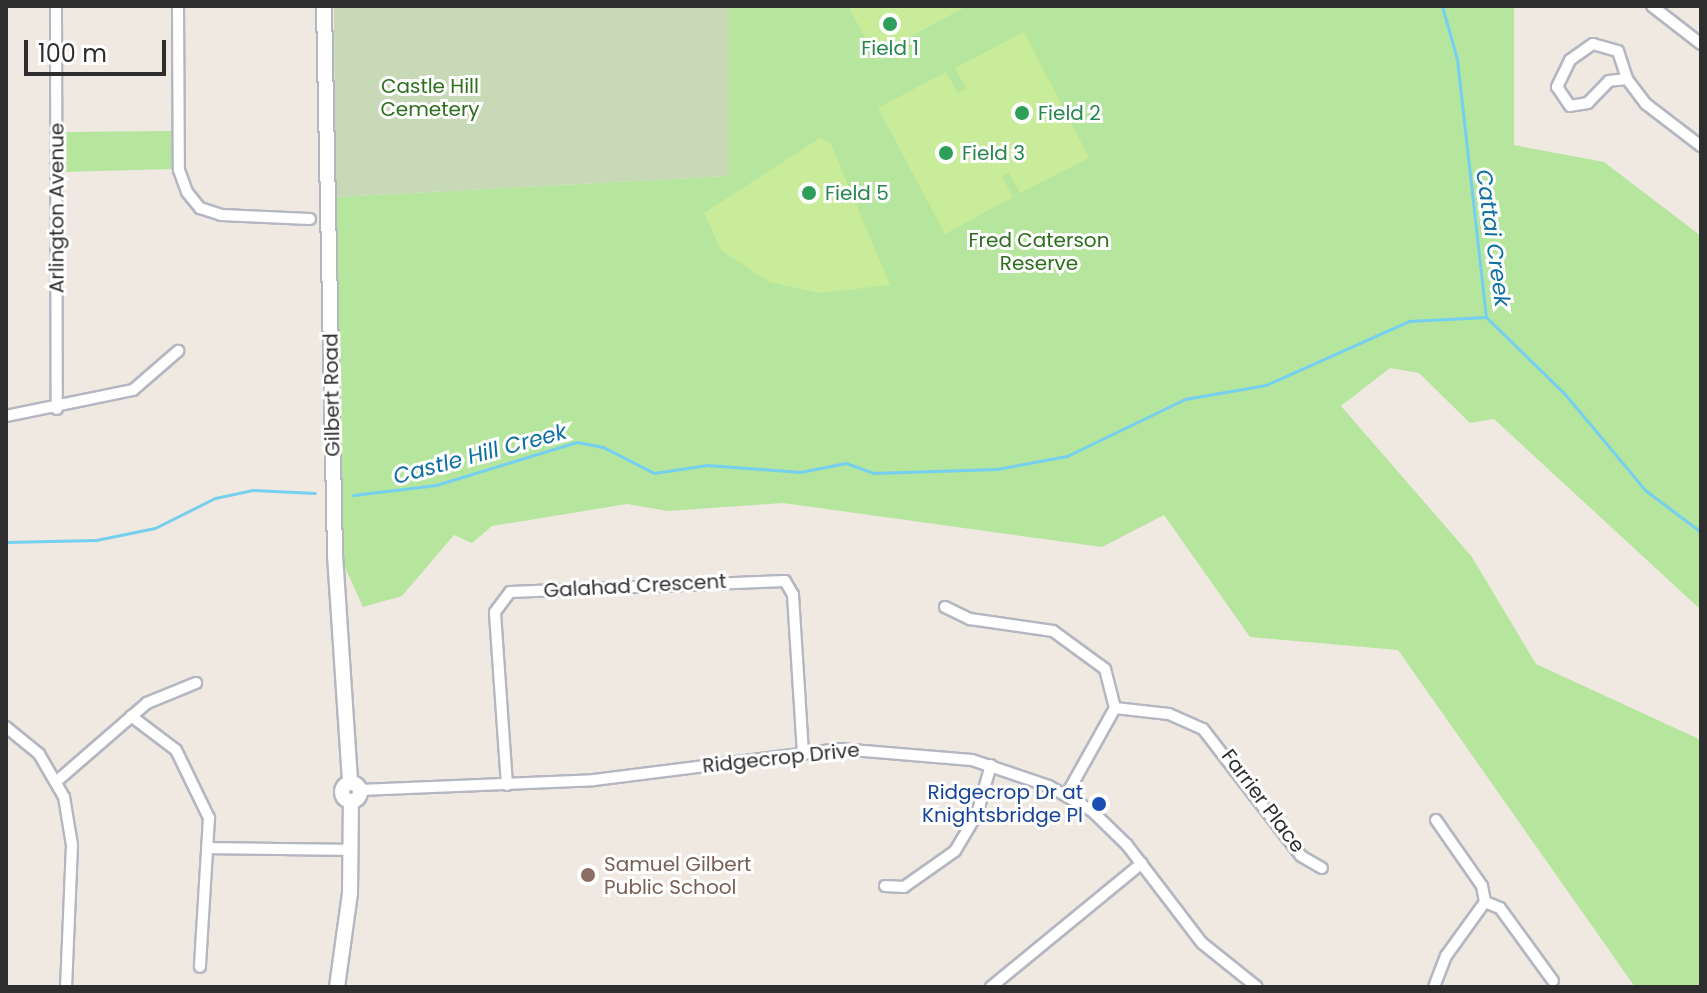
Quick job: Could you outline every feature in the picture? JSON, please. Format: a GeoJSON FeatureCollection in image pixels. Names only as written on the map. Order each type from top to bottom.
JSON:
{"type":"FeatureCollection","features":[{"type":"Feature","properties":{"kind":"main road","name":"Gilbert Road"},"geometry":{"type":"LineString","coordinates":[[324,6],[335,555],[354,791],[337,987]]}},
{"type":"Feature","properties":{"kind":"street","name":"Arlington Avenue"},"geometry":{"type":"LineString","coordinates":[[56,6],[57,409]]}},
{"type":"Feature","properties":{"kind":"street"},"geometry":{"type":"LineString","coordinates":[[178,6],[179,170],[187,192],[200,208],[221,215],[310,219]]}},
{"type":"Feature","properties":{"kind":"street"},"geometry":{"type":"LineString","coordinates":[[1652,6],[1701,44]]}},
{"type":"Feature","properties":{"kind":"street"},"geometry":{"type":"LineString","coordinates":[[1627,79],[1604,84],[1588,103],[1570,106],[1557,96],[1570,60],[1593,44],[1618,51],[1627,79],[1646,104],[1701,146]]}},
{"type":"Feature","properties":{"kind":"street"},"geometry":{"type":"LineString","coordinates":[[6,416],[57,409],[133,390],[178,351]]}},
{"type":"Feature","properties":{"kind":"street","name":"Galahad Crescent"},"geometry":{"type":"LineString","coordinates":[[507,785],[495,612],[510,592],[785,581],[793,595],[803,752]]}},
{"type":"Feature","properties":{"kind":"street"},"geometry":{"type":"LineString","coordinates":[[945,607],[970,619],[1053,631],[1105,669],[1115,708],[1067,794]]}},
{"type":"Feature","properties":{"kind":"street"},"geometry":{"type":"LineString","coordinates":[[57,781],[131,716],[196,683]]}},
{"type":"Feature","properties":{"kind":"street","name":"Farrier Place"},"geometry":{"type":"LineString","coordinates":[[1115,708],[1169,714],[1203,729],[1301,856],[1322,868]]}},
{"type":"Feature","properties":{"kind":"street"},"geometry":{"type":"LineString","coordinates":[[131,716],[185,764],[209,818],[200,967]]}},
{"type":"Feature","properties":{"kind":"street"},"geometry":{"type":"LineString","coordinates":[[6,727],[57,781],[72,845],[66,987]]}},
{"type":"Feature","properties":{"kind":"street","name":"Ridgecrop Drive"},"geometry":{"type":"LineString","coordinates":[[354,791],[507,785],[803,752],[901,749],[991,765],[1067,794],[1142,863],[1202,943],[1257,987]]}},
{"type":"Feature","properties":{"kind":"street"},"geometry":{"type":"LineString","coordinates":[[885,886],[904,887],[955,851],[977,814],[991,765]]}},
{"type":"Feature","properties":{"kind":"street"},"geometry":{"type":"LineString","coordinates":[[1434,987],[1446,956],[1485,902],[1482,886],[1436,820]]}},
{"type":"Feature","properties":{"kind":"street"},"geometry":{"type":"LineString","coordinates":[[208,848],[351,850]]}},
{"type":"Feature","properties":{"kind":"street"},"geometry":{"type":"LineString","coordinates":[[991,987],[1142,863]]}},
{"type":"Feature","properties":{"kind":"street"},"geometry":{"type":"LineString","coordinates":[[1485,902],[1500,908],[1553,981]]}},
{"type":"Feature","properties":{"kind":"green space","name":"Castle Hill Cemetery"},"geometry":{"type":"Polygon","coordinates":[[[334,6],[729,6],[729,176],[335,197],[334,6]]]}},
{"type":"Feature","properties":{"kind":"green space","name":"Fred Caterson Reserve"},"geometry":{"type":"Polygon","coordinates":[[[729,6],[1514,6],[1514,145],[1604,162],[1701,236],[1701,610],[1494,419],[1470,423],[1419,373],[1390,368],[1341,406],[1472,557],[1536,664],[1701,740],[1701,987],[1635,987],[1398,650],[1250,637],[1164,515],[1102,547],[783,503],[668,511],[627,504],[492,526],[472,543],[454,535],[402,596],[363,607],[343,563],[335,197],[728,176],[729,6]]]}},
{"type":"Feature","properties":{"kind":"green space"},"geometry":{"type":"Polygon","coordinates":[[[848,6],[967,6],[875,56],[848,6]]]}},
{"type":"Feature","properties":{"kind":"green space"},"geometry":{"type":"Polygon","coordinates":[[[1024,32],[1089,158],[1020,193],[1009,173],[1002,176],[1013,197],[945,234],[878,108],[946,72],[958,93],[966,88],[955,68],[1024,32]]]}},
{"type":"Feature","properties":{"kind":"green space"},"geometry":{"type":"Polygon","coordinates":[[[172,131],[173,169],[62,172],[62,132],[172,131]]]}},
{"type":"Feature","properties":{"kind":"green space"},"geometry":{"type":"Polygon","coordinates":[[[820,138],[830,142],[890,285],[820,293],[769,282],[721,250],[704,213],[820,138]]]}},
{"type":"Feature","properties":{"kind":"waterway","name":"Cattai Creek"},"geometry":{"type":"LineString","coordinates":[[1442,6],[1457,59],[1486,317],[1564,393],[1645,490],[1701,532]]}},
{"type":"Feature","properties":{"kind":"waterway","name":"Castle Hill Creek"},"geometry":{"type":"LineString","coordinates":[[353,495],[436,485],[577,442],[603,447],[654,473],[707,465],[800,472],[846,463],[873,473],[997,469],[1067,456],[1185,399],[1266,385],[1409,321],[1486,317]]}},
{"type":"Feature","properties":{"kind":"waterway","name":"Castle Hill Creek"},"geometry":{"type":"LineString","coordinates":[[6,542],[96,540],[155,528],[215,498],[252,490],[315,493]]}},
{"type":"Feature","properties":{"kind":"place","name":"Field 1"},"geometry":{"type":"Point","coordinates":[890,24]}},
{"type":"Feature","properties":{"kind":"place","name":"Field 2"},"geometry":{"type":"Point","coordinates":[1022,113]}},
{"type":"Feature","properties":{"kind":"place","name":"Field 3"},"geometry":{"type":"Point","coordinates":[946,153]}},
{"type":"Feature","properties":{"kind":"place","name":"Field 5"},"geometry":{"type":"Point","coordinates":[809,193]}},
{"type":"Feature","properties":{"kind":"place","name":"Ridgecrop Dr at Knightsbridge Pl"},"geometry":{"type":"Point","coordinates":[1099,804]}},
{"type":"Feature","properties":{"kind":"place","name":"Samuel Gilbert Public School"},"geometry":{"type":"Point","coordinates":[588,875]}}]}
